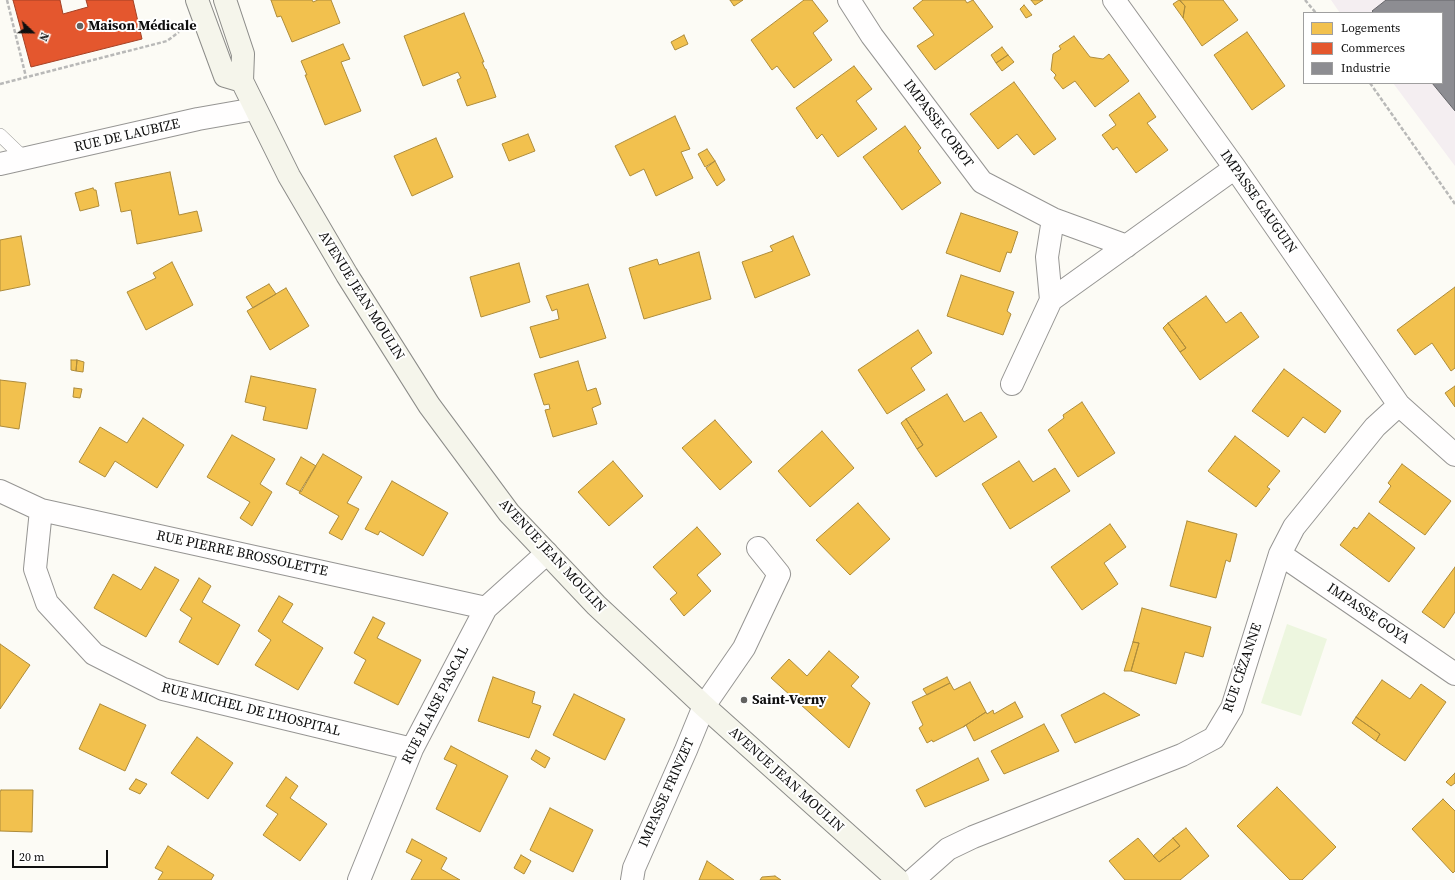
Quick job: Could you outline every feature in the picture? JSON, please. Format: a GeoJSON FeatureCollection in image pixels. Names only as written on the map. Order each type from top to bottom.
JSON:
{"type":"FeatureCollection","features":[{"type":"Feature","properties":{"kind":"main road","name":"AVENUE JEAN MOULIN"},"geometry":{"type":"LineString","coordinates":[[225,0],[243,54],[242,81],[288,176],[347,275],[429,405],[509,513],[596,605],[704,706],[898,880]]}},
{"type":"Feature","properties":{"kind":"main road"},"geometry":{"type":"LineString","coordinates":[[200,8],[225,76],[242,81]]}},
{"type":"Feature","properties":{"kind":"street","name":"IMPASSE COROT"},"geometry":{"type":"LineString","coordinates":[[849,0],[872,36],[982,182],[1053,219],[1127,246]]}},
{"type":"Feature","properties":{"kind":"street","name":"IMPASSE GAUGUIN"},"geometry":{"type":"LineString","coordinates":[[1114,0],[1235,168],[1399,405]]}},
{"type":"Feature","properties":{"kind":"street","name":"RUE DE LAUBIZE"},"geometry":{"type":"LineString","coordinates":[[0,164],[198,119],[255,108]]}},
{"type":"Feature","properties":{"kind":"street"},"geometry":{"type":"LineString","coordinates":[[1051,300],[1235,168]]}},
{"type":"Feature","properties":{"kind":"street"},"geometry":{"type":"LineString","coordinates":[[1012,384],[1051,300],[1048,256],[1053,219]]}},
{"type":"Feature","properties":{"kind":"street"},"geometry":{"type":"LineString","coordinates":[[1399,405],[1455,456]]}},
{"type":"Feature","properties":{"kind":"street","name":"RUE CÉZANNE"},"geometry":{"type":"LineString","coordinates":[[913,880],[948,848],[1182,755],[1214,738],[1232,708],[1280,554],[1294,527],[1375,427],[1399,405]]}},
{"type":"Feature","properties":{"kind":"street","name":"RUE PIERRE BROSSOLETTE"},"geometry":{"type":"LineString","coordinates":[[0,491],[41,510],[486,608]]}},
{"type":"Feature","properties":{"kind":"street","name":"RUE MICHEL DE L'HOSPITAL"},"geometry":{"type":"LineString","coordinates":[[41,510],[35,569],[47,603],[94,654],[163,689],[412,749]]}},
{"type":"Feature","properties":{"kind":"street","name":"IMPASSE FRINZET"},"geometry":{"type":"LineString","coordinates":[[632,880],[634,868],[704,706],[744,648],[779,574],[758,548]]}},
{"type":"Feature","properties":{"kind":"street","name":"RUE BLAISE PASCAL"},"geometry":{"type":"LineString","coordinates":[[359,880],[412,749],[486,608],[547,553]]}},
{"type":"Feature","properties":{"kind":"street","name":"IMPASSE GOYA"},"geometry":{"type":"LineString","coordinates":[[1280,554],[1455,674]]}},
{"type":"Feature","properties":{"kind":"lane"},"geometry":{"type":"LineString","coordinates":[[0,134],[25,159]]}},
{"type":"Feature","properties":{"kind":"path"},"geometry":{"type":"LineString","coordinates":[[7,0],[26,77]]}},
{"type":"Feature","properties":{"kind":"path"},"geometry":{"type":"LineString","coordinates":[[1306,0],[1315,12]]}},
{"type":"Feature","properties":{"kind":"path"},"geometry":{"type":"LineString","coordinates":[[0,84],[167,41],[200,8]]}},
{"type":"Feature","properties":{"kind":"path"},"geometry":{"type":"LineString","coordinates":[[1371,84],[1455,204]]}},
{"type":"Feature","properties":{"kind":"shaded area"},"geometry":{"type":"Polygon","coordinates":[[[1331,0],[1455,0],[1455,166],[1394,84],[1443,84],[1443,12],[1339,12],[1331,0]]]}},
{"type":"Feature","properties":{"kind":"green space"},"geometry":{"type":"Polygon","coordinates":[[[1287,624],[1327,639],[1301,716],[1261,703],[1287,624]]]}},
{"type":"Feature","properties":{"kind":"building: Logements"},"geometry":{"type":"Polygon","coordinates":[[[271,0],[312,0],[313,2],[318,0],[331,0],[340,23],[292,42],[281,16],[277,17],[271,0]]]}},
{"type":"Feature","properties":{"kind":"building: Logements"},"geometry":{"type":"Polygon","coordinates":[[[730,0],[743,0],[734,6],[730,0]]]}},
{"type":"Feature","properties":{"kind":"building: Logements"},"geometry":{"type":"Polygon","coordinates":[[[804,0],[812,0],[828,21],[813,33],[832,60],[794,88],[777,66],[772,70],[751,40],[804,0]]]}},
{"type":"Feature","properties":{"kind":"building: Logements"},"geometry":{"type":"Polygon","coordinates":[[[923,0],[965,0],[967,3],[973,0],[993,27],[935,70],[917,46],[934,35],[913,8],[923,0]]]}},
{"type":"Feature","properties":{"kind":"building: Logements"},"geometry":{"type":"Polygon","coordinates":[[[1031,0],[1043,0],[1035,5],[1031,0]]]}},
{"type":"Feature","properties":{"kind":"building: Logements"},"geometry":{"type":"Polygon","coordinates":[[[1179,0],[1185,6],[1183,18],[1173,4],[1179,0]]]}},
{"type":"Feature","properties":{"kind":"building: Logements"},"geometry":{"type":"Polygon","coordinates":[[[1180,0],[1223,0],[1238,20],[1202,46],[1183,18],[1185,6],[1180,0]]]}},
{"type":"Feature","properties":{"kind":"building: Logements"},"geometry":{"type":"Polygon","coordinates":[[[1024,5],[1032,15],[1026,18],[1020,9],[1024,5]]]}},
{"type":"Feature","properties":{"kind":"building: Logements"},"geometry":{"type":"Polygon","coordinates":[[[464,13],[484,62],[482,62],[496,97],[467,106],[457,80],[461,78],[458,72],[423,86],[404,36],[464,13]]]}},
{"type":"Feature","properties":{"kind":"building: Logements"},"geometry":{"type":"Polygon","coordinates":[[[1247,32],[1285,86],[1252,110],[1214,55],[1247,32]]]}},
{"type":"Feature","properties":{"kind":"building: Logements"},"geometry":{"type":"Polygon","coordinates":[[[684,35],[688,44],[675,50],[671,42],[684,35]]]}},
{"type":"Feature","properties":{"kind":"building: Logements"},"geometry":{"type":"Polygon","coordinates":[[[1074,36],[1090,57],[1103,59],[1109,54],[1129,81],[1095,107],[1075,81],[1063,89],[1054,78],[1056,75],[1051,70],[1053,54],[1061,49],[1059,46],[1074,36]]]}},
{"type":"Feature","properties":{"kind":"building: Logements"},"geometry":{"type":"Polygon","coordinates":[[[343,44],[350,59],[341,62],[361,111],[325,125],[301,61],[343,44]]]}},
{"type":"Feature","properties":{"kind":"building: Logements"},"geometry":{"type":"Polygon","coordinates":[[[1002,47],[1008,55],[996,63],[991,55],[1002,47]]]}},
{"type":"Feature","properties":{"kind":"building: Logements"},"geometry":{"type":"Polygon","coordinates":[[[1008,55],[1014,62],[1002,71],[996,63],[1008,55]]]}},
{"type":"Feature","properties":{"kind":"building: Logements"},"geometry":{"type":"Polygon","coordinates":[[[854,66],[872,89],[856,101],[877,129],[838,157],[822,134],[817,139],[796,108],[854,66]]]}},
{"type":"Feature","properties":{"kind":"building: Logements"},"geometry":{"type":"Polygon","coordinates":[[[1014,82],[1056,139],[1034,155],[1017,134],[998,149],[970,114],[1014,82]]]}},
{"type":"Feature","properties":{"kind":"building: Logements"},"geometry":{"type":"Polygon","coordinates":[[[1139,93],[1156,117],[1147,123],[1168,150],[1136,173],[1117,147],[1113,150],[1102,135],[1116,125],[1109,115],[1139,93]]]}},
{"type":"Feature","properties":{"kind":"building: Logements"},"geometry":{"type":"Polygon","coordinates":[[[675,116],[690,149],[681,152],[693,178],[656,196],[644,169],[630,176],[615,146],[675,116]]]}},
{"type":"Feature","properties":{"kind":"building: Logements"},"geometry":{"type":"Polygon","coordinates":[[[905,126],[921,148],[918,151],[941,183],[902,210],[863,157],[905,126]]]}},
{"type":"Feature","properties":{"kind":"building: Logements"},"geometry":{"type":"Polygon","coordinates":[[[528,134],[535,151],[509,161],[502,144],[528,134]]]}},
{"type":"Feature","properties":{"kind":"building: Logements"},"geometry":{"type":"Polygon","coordinates":[[[436,138],[453,177],[412,196],[394,156],[436,138]]]}},
{"type":"Feature","properties":{"kind":"building: Logements"},"geometry":{"type":"Polygon","coordinates":[[[707,149],[715,161],[705,167],[698,154],[707,149]]]}},
{"type":"Feature","properties":{"kind":"building: Logements"},"geometry":{"type":"Polygon","coordinates":[[[715,161],[725,180],[717,186],[706,168],[715,161]]]}},
{"type":"Feature","properties":{"kind":"building: Logements"},"geometry":{"type":"Polygon","coordinates":[[[170,172],[179,215],[197,211],[202,231],[137,244],[131,210],[121,212],[115,183],[170,172]]]}},
{"type":"Feature","properties":{"kind":"building: Logements"},"geometry":{"type":"Polygon","coordinates":[[[93,188],[96,190],[99,206],[80,211],[75,193],[93,188]]]}},
{"type":"Feature","properties":{"kind":"building: Logements"},"geometry":{"type":"Polygon","coordinates":[[[961,213],[1018,232],[1011,253],[1007,252],[1000,272],[946,253],[961,213]]]}},
{"type":"Feature","properties":{"kind":"building: Logements"},"geometry":{"type":"Polygon","coordinates":[[[21,236],[30,285],[0,291],[0,240],[21,236]]]}},
{"type":"Feature","properties":{"kind":"building: Logements"},"geometry":{"type":"Polygon","coordinates":[[[793,236],[810,275],[755,298],[742,262],[773,251],[770,246],[793,236]]]}},
{"type":"Feature","properties":{"kind":"building: Logements"},"geometry":{"type":"Polygon","coordinates":[[[699,252],[711,299],[644,319],[629,268],[657,259],[659,265],[699,252]]]}},
{"type":"Feature","properties":{"kind":"building: Logements"},"geometry":{"type":"Polygon","coordinates":[[[172,262],[193,305],[146,330],[127,292],[156,278],[153,273],[172,262]]]}},
{"type":"Feature","properties":{"kind":"building: Logements"},"geometry":{"type":"Polygon","coordinates":[[[519,263],[530,302],[481,317],[470,277],[519,263]]]}},
{"type":"Feature","properties":{"kind":"building: Logements"},"geometry":{"type":"Polygon","coordinates":[[[961,275],[1014,292],[1007,311],[1011,314],[1003,335],[947,316],[961,275]]]}},
{"type":"Feature","properties":{"kind":"building: Logements"},"geometry":{"type":"Polygon","coordinates":[[[269,284],[276,294],[253,308],[246,297],[269,284]]]}},
{"type":"Feature","properties":{"kind":"building: Logements"},"geometry":{"type":"Polygon","coordinates":[[[588,284],[606,338],[540,358],[530,327],[559,319],[557,309],[552,311],[546,296],[588,284]]]}},
{"type":"Feature","properties":{"kind":"building: Logements"},"geometry":{"type":"Polygon","coordinates":[[[1455,287],[1455,368],[1451,371],[1432,343],[1415,355],[1397,330],[1455,287]]]}},
{"type":"Feature","properties":{"kind":"building: Logements"},"geometry":{"type":"Polygon","coordinates":[[[286,288],[309,326],[270,350],[247,311],[286,288]]]}},
{"type":"Feature","properties":{"kind":"building: Logements"},"geometry":{"type":"Polygon","coordinates":[[[1206,296],[1226,323],[1241,312],[1259,337],[1200,380],[1180,352],[1186,348],[1168,323],[1206,296]]]}},
{"type":"Feature","properties":{"kind":"building: Logements"},"geometry":{"type":"Polygon","coordinates":[[[1168,323],[1186,348],[1180,352],[1163,328],[1168,323]]]}},
{"type":"Feature","properties":{"kind":"building: Logements"},"geometry":{"type":"Polygon","coordinates":[[[918,330],[932,353],[911,368],[925,390],[887,414],[858,370],[918,330]]]}},
{"type":"Feature","properties":{"kind":"building: Logements"},"geometry":{"type":"Polygon","coordinates":[[[71,360],[77,360],[76,371],[71,370],[71,360]]]}},
{"type":"Feature","properties":{"kind":"building: Logements"},"geometry":{"type":"Polygon","coordinates":[[[77,360],[84,362],[83,372],[76,371],[77,360]]]}},
{"type":"Feature","properties":{"kind":"building: Logements"},"geometry":{"type":"Polygon","coordinates":[[[578,361],[587,391],[596,388],[601,404],[592,408],[597,424],[553,437],[545,410],[550,409],[549,404],[544,405],[534,374],[578,361]]]}},
{"type":"Feature","properties":{"kind":"building: Logements"},"geometry":{"type":"Polygon","coordinates":[[[1284,369],[1341,411],[1325,433],[1303,417],[1288,437],[1252,411],[1284,369]]]}},
{"type":"Feature","properties":{"kind":"building: Logements"},"geometry":{"type":"Polygon","coordinates":[[[251,376],[316,389],[307,429],[263,420],[266,407],[245,402],[251,376]]]}},
{"type":"Feature","properties":{"kind":"building: Logements"},"geometry":{"type":"Polygon","coordinates":[[[0,380],[26,383],[19,429],[0,426],[0,380]]]}},
{"type":"Feature","properties":{"kind":"building: Logements"},"geometry":{"type":"Polygon","coordinates":[[[1455,386],[1455,407],[1445,393],[1455,386]]]}},
{"type":"Feature","properties":{"kind":"building: Logements"},"geometry":{"type":"Polygon","coordinates":[[[74,388],[82,389],[80,398],[73,397],[74,388]]]}},
{"type":"Feature","properties":{"kind":"building: Logements"},"geometry":{"type":"Polygon","coordinates":[[[947,394],[964,422],[981,412],[997,437],[936,477],[917,449],[923,445],[906,419],[947,394]]]}},
{"type":"Feature","properties":{"kind":"building: Logements"},"geometry":{"type":"Polygon","coordinates":[[[1082,402],[1115,453],[1078,477],[1048,430],[1064,418],[1063,415],[1082,402]]]}},
{"type":"Feature","properties":{"kind":"building: Logements"},"geometry":{"type":"Polygon","coordinates":[[[143,418],[184,445],[157,488],[115,461],[105,477],[79,462],[100,427],[127,443],[143,418]]]}},
{"type":"Feature","properties":{"kind":"building: Logements"},"geometry":{"type":"Polygon","coordinates":[[[906,419],[923,445],[917,449],[901,423],[906,419]]]}},
{"type":"Feature","properties":{"kind":"building: Logements"},"geometry":{"type":"Polygon","coordinates":[[[715,420],[752,462],[720,490],[682,448],[715,420]]]}},
{"type":"Feature","properties":{"kind":"building: Logements"},"geometry":{"type":"Polygon","coordinates":[[[822,431],[854,468],[810,507],[778,471],[822,431]]]}},
{"type":"Feature","properties":{"kind":"building: Logements"},"geometry":{"type":"Polygon","coordinates":[[[232,435],[275,459],[260,484],[272,492],[252,526],[240,518],[250,502],[207,477],[232,435]]]}},
{"type":"Feature","properties":{"kind":"building: Logements"},"geometry":{"type":"Polygon","coordinates":[[[1235,436],[1280,471],[1267,487],[1270,489],[1256,507],[1208,471],[1235,436]]]}},
{"type":"Feature","properties":{"kind":"building: Logements"},"geometry":{"type":"Polygon","coordinates":[[[323,454],[362,477],[347,503],[359,509],[342,540],[329,533],[339,516],[299,493],[323,454]]]}},
{"type":"Feature","properties":{"kind":"building: Logements"},"geometry":{"type":"Polygon","coordinates":[[[301,457],[316,466],[301,492],[286,484],[301,457]]]}},
{"type":"Feature","properties":{"kind":"building: Logements"},"geometry":{"type":"Polygon","coordinates":[[[613,461],[643,496],[609,526],[578,492],[613,461]]]}},
{"type":"Feature","properties":{"kind":"building: Logements"},"geometry":{"type":"Polygon","coordinates":[[[1019,461],[1033,482],[1055,468],[1070,491],[1010,529],[982,484],[1019,461]]]}},
{"type":"Feature","properties":{"kind":"building: Logements"},"geometry":{"type":"Polygon","coordinates":[[[1402,464],[1451,501],[1425,535],[1379,502],[1391,486],[1388,483],[1402,464]]]}},
{"type":"Feature","properties":{"kind":"building: Logements"},"geometry":{"type":"Polygon","coordinates":[[[392,481],[448,513],[423,556],[380,531],[378,535],[365,529],[392,481]]]}},
{"type":"Feature","properties":{"kind":"building: Logements"},"geometry":{"type":"Polygon","coordinates":[[[858,503],[890,539],[850,575],[816,540],[858,503]]]}},
{"type":"Feature","properties":{"kind":"building: Logements"},"geometry":{"type":"Polygon","coordinates":[[[1369,513],[1415,548],[1389,582],[1340,545],[1354,527],[1357,529],[1369,513]]]}},
{"type":"Feature","properties":{"kind":"building: Logements"},"geometry":{"type":"Polygon","coordinates":[[[1187,521],[1237,534],[1230,562],[1226,560],[1216,598],[1170,586],[1187,521]]]}},
{"type":"Feature","properties":{"kind":"building: Logements"},"geometry":{"type":"Polygon","coordinates":[[[1110,524],[1126,547],[1104,563],[1118,584],[1082,610],[1051,567],[1110,524]]]}},
{"type":"Feature","properties":{"kind":"building: Logements"},"geometry":{"type":"Polygon","coordinates":[[[697,527],[721,554],[697,575],[711,591],[684,616],[670,599],[677,593],[653,567],[697,527]]]}},
{"type":"Feature","properties":{"kind":"building: Logements"},"geometry":{"type":"Polygon","coordinates":[[[155,567],[179,580],[146,637],[94,608],[113,574],[141,590],[155,567]]]}},
{"type":"Feature","properties":{"kind":"building: Logements"},"geometry":{"type":"Polygon","coordinates":[[[1455,567],[1455,612],[1444,628],[1422,612],[1455,567]]]}},
{"type":"Feature","properties":{"kind":"building: Logements"},"geometry":{"type":"Polygon","coordinates":[[[199,578],[211,586],[202,602],[240,625],[218,665],[179,642],[192,618],[180,610],[199,578]]]}},
{"type":"Feature","properties":{"kind":"building: Logements"},"geometry":{"type":"Polygon","coordinates":[[[279,596],[293,604],[282,622],[323,648],[298,690],[255,665],[271,640],[258,631],[279,596]]]}},
{"type":"Feature","properties":{"kind":"building: Logements"},"geometry":{"type":"Polygon","coordinates":[[[1142,608],[1211,627],[1203,657],[1185,652],[1176,684],[1131,671],[1139,643],[1133,642],[1142,608]]]}},
{"type":"Feature","properties":{"kind":"building: Logements"},"geometry":{"type":"Polygon","coordinates":[[[373,617],[385,623],[377,638],[421,660],[398,705],[354,683],[366,660],[354,653],[373,617]]]}},
{"type":"Feature","properties":{"kind":"building: Logements"},"geometry":{"type":"Polygon","coordinates":[[[1133,642],[1139,643],[1131,671],[1124,671],[1133,642]]]}},
{"type":"Feature","properties":{"kind":"building: Logements"},"geometry":{"type":"Polygon","coordinates":[[[0,644],[30,665],[0,709],[0,644]]]}},
{"type":"Feature","properties":{"kind":"building: Logements"},"geometry":{"type":"Polygon","coordinates":[[[829,651],[859,677],[851,686],[870,703],[849,748],[771,678],[789,659],[807,676],[829,651]]]}},
{"type":"Feature","properties":{"kind":"building: Logements"},"geometry":{"type":"Polygon","coordinates":[[[493,677],[535,692],[532,703],[541,706],[529,738],[478,721],[493,677]]]}},
{"type":"Feature","properties":{"kind":"building: Logements"},"geometry":{"type":"Polygon","coordinates":[[[947,677],[950,683],[927,695],[923,689],[947,677]]]}},
{"type":"Feature","properties":{"kind":"building: Logements"},"geometry":{"type":"Polygon","coordinates":[[[1382,680],[1410,699],[1421,684],[1446,702],[1405,761],[1376,741],[1380,734],[1356,717],[1382,680]]]}},
{"type":"Feature","properties":{"kind":"building: Logements"},"geometry":{"type":"Polygon","coordinates":[[[970,682],[986,712],[963,727],[933,742],[932,740],[927,743],[919,728],[923,725],[912,702],[950,683],[954,690],[970,682]]]}},
{"type":"Feature","properties":{"kind":"building: Logements"},"geometry":{"type":"Polygon","coordinates":[[[1104,693],[1140,715],[1075,743],[1061,715],[1104,693]]]}},
{"type":"Feature","properties":{"kind":"building: Logements"},"geometry":{"type":"Polygon","coordinates":[[[574,694],[625,719],[605,760],[553,735],[574,694]]]}},
{"type":"Feature","properties":{"kind":"building: Logements"},"geometry":{"type":"Polygon","coordinates":[[[1015,702],[1023,717],[974,741],[966,725],[986,712],[987,714],[993,710],[994,714],[1015,702]]]}},
{"type":"Feature","properties":{"kind":"building: Logements"},"geometry":{"type":"Polygon","coordinates":[[[100,704],[146,725],[125,771],[79,749],[100,704]]]}},
{"type":"Feature","properties":{"kind":"building: Logements"},"geometry":{"type":"Polygon","coordinates":[[[1356,717],[1380,734],[1376,741],[1352,723],[1356,717]]]}},
{"type":"Feature","properties":{"kind":"building: Logements"},"geometry":{"type":"Polygon","coordinates":[[[1044,724],[1059,751],[1004,774],[991,751],[1044,724]]]}},
{"type":"Feature","properties":{"kind":"building: Logements"},"geometry":{"type":"Polygon","coordinates":[[[197,737],[233,763],[208,799],[171,773],[197,737]]]}},
{"type":"Feature","properties":{"kind":"building: Logements"},"geometry":{"type":"Polygon","coordinates":[[[451,746],[508,776],[480,832],[436,809],[457,765],[444,759],[451,746]]]}},
{"type":"Feature","properties":{"kind":"building: Logements"},"geometry":{"type":"Polygon","coordinates":[[[536,750],[550,758],[545,768],[531,759],[536,750]]]}},
{"type":"Feature","properties":{"kind":"building: Logements"},"geometry":{"type":"Polygon","coordinates":[[[978,758],[989,780],[925,807],[916,790],[978,758]]]}},
{"type":"Feature","properties":{"kind":"building: Logements"},"geometry":{"type":"Polygon","coordinates":[[[1455,773],[1455,783],[1451,786],[1446,782],[1455,773]]]}},
{"type":"Feature","properties":{"kind":"building: Logements"},"geometry":{"type":"Polygon","coordinates":[[[286,777],[298,786],[290,798],[327,824],[300,861],[263,835],[278,814],[266,806],[286,777]]]}},
{"type":"Feature","properties":{"kind":"building: Logements"},"geometry":{"type":"Polygon","coordinates":[[[136,779],[147,784],[140,794],[129,789],[136,779]]]}},
{"type":"Feature","properties":{"kind":"building: Logements"},"geometry":{"type":"Polygon","coordinates":[[[1277,787],[1336,847],[1302,880],[1290,880],[1237,826],[1277,787]]]}},
{"type":"Feature","properties":{"kind":"building: Logements"},"geometry":{"type":"Polygon","coordinates":[[[1,790],[33,790],[32,832],[0,831],[1,790]]]}},
{"type":"Feature","properties":{"kind":"building: Logements"},"geometry":{"type":"Polygon","coordinates":[[[1443,799],[1455,811],[1455,871],[1453,873],[1412,829],[1443,799]]]}},
{"type":"Feature","properties":{"kind":"building: Logements"},"geometry":{"type":"Polygon","coordinates":[[[550,808],[593,830],[573,872],[530,850],[550,808]]]}},
{"type":"Feature","properties":{"kind":"building: Logements"},"geometry":{"type":"Polygon","coordinates":[[[1186,828],[1209,856],[1180,880],[1125,880],[1109,861],[1138,838],[1159,862],[1180,846],[1173,838],[1186,828]]]}},
{"type":"Feature","properties":{"kind":"building: Logements"},"geometry":{"type":"Polygon","coordinates":[[[1173,838],[1180,846],[1159,862],[1153,856],[1173,838]]]}},
{"type":"Feature","properties":{"kind":"building: Logements"},"geometry":{"type":"Polygon","coordinates":[[[412,839],[447,858],[441,869],[460,880],[411,880],[422,860],[406,852],[412,839]]]}},
{"type":"Feature","properties":{"kind":"building: Logements"},"geometry":{"type":"Polygon","coordinates":[[[168,846],[214,875],[211,880],[158,880],[163,872],[155,868],[168,846]]]}},
{"type":"Feature","properties":{"kind":"building: Logements"},"geometry":{"type":"Polygon","coordinates":[[[521,855],[531,861],[524,874],[514,868],[521,855]]]}},
{"type":"Feature","properties":{"kind":"building: Logements"},"geometry":{"type":"Polygon","coordinates":[[[707,861],[734,880],[699,880],[707,861]]]}},
{"type":"Feature","properties":{"kind":"building: Logements"},"geometry":{"type":"Polygon","coordinates":[[[775,876],[781,880],[760,880],[762,877],[775,876]]]}},
{"type":"Feature","properties":{"kind":"building: Commerces","name":"Maison Médicale"},"geometry":{"type":"Polygon","coordinates":[[[13,0],[60,0],[63,14],[88,7],[86,0],[133,0],[142,39],[31,67],[13,0]]]}},
{"type":"Feature","properties":{"kind":"building: Industrie"},"geometry":{"type":"Polygon","coordinates":[[[1386,0],[1455,0],[1455,111],[1433,84],[1443,84],[1443,12],[1372,11],[1386,0]]]}},
{"type":"Feature","properties":{"kind":"place","name":"Maison Médicale"},"geometry":{"type":"Point","coordinates":[80,26]}},
{"type":"Feature","properties":{"kind":"place","name":"Saint-Verny"},"geometry":{"type":"Point","coordinates":[744,700]}}]}
